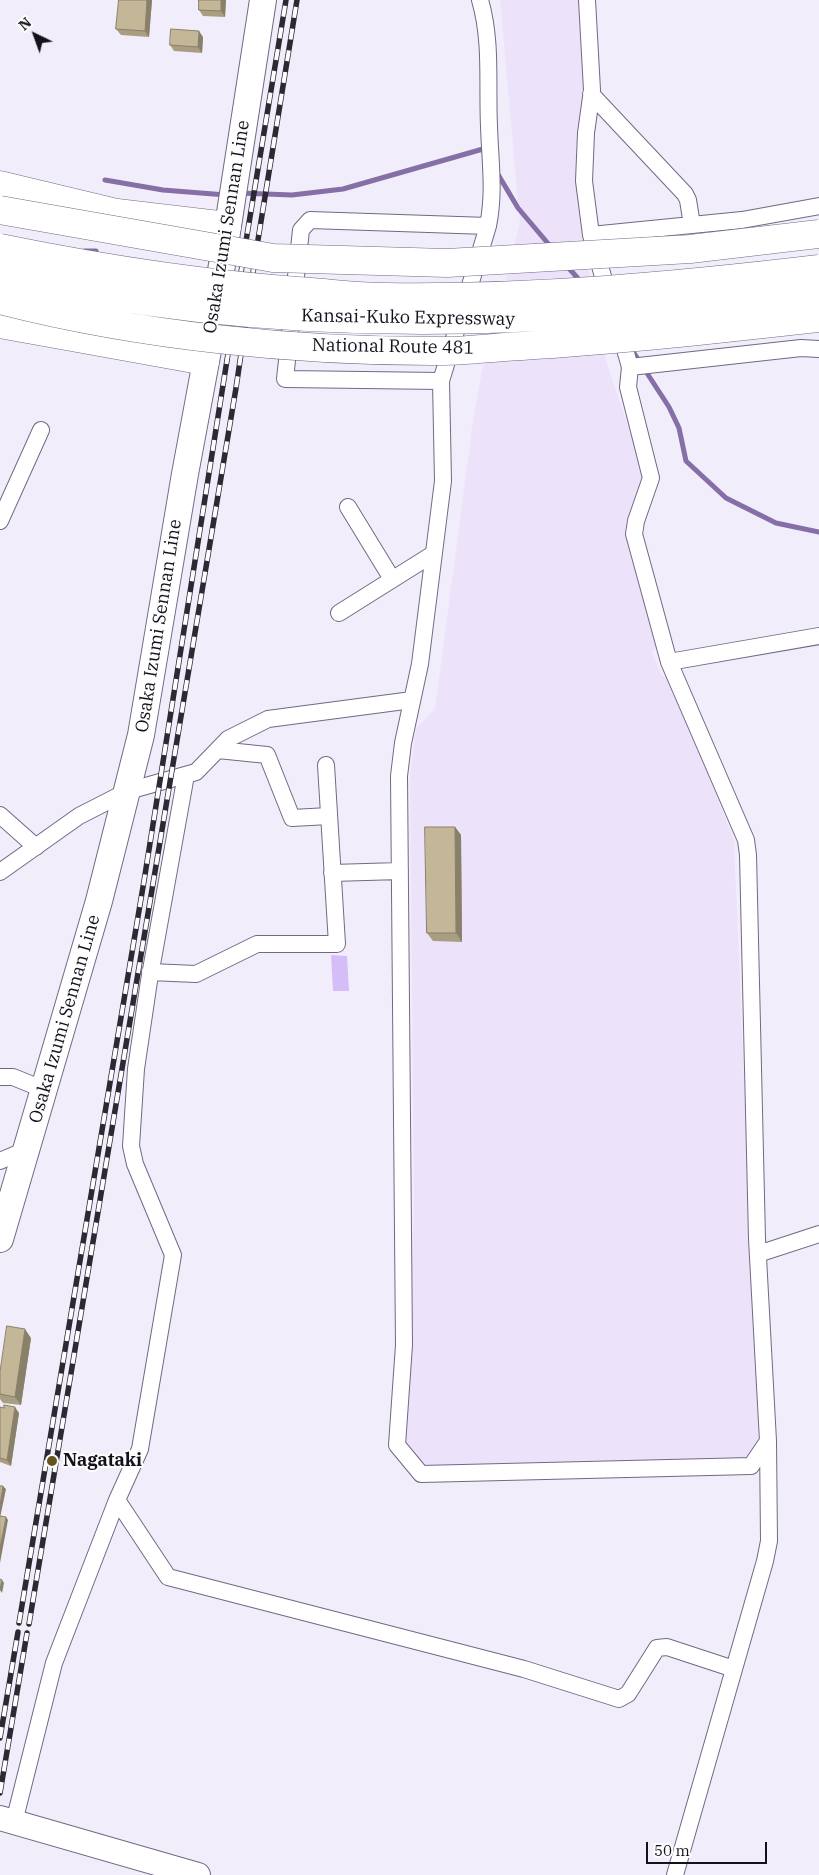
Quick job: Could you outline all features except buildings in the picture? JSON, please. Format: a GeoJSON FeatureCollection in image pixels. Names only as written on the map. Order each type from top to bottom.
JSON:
{"type":"FeatureCollection","features":[{"type":"Feature","properties":{"kind":"highway"},"geometry":{"type":"LineString","coordinates":[[0,184],[118,212],[231,204]]}},
{"type":"Feature","properties":{"kind":"highway"},"geometry":{"type":"LineString","coordinates":[[0,210],[273,258],[447,262],[690,249],[819,234]]}},
{"type":"Feature","properties":{"kind":"highway","name":"Kansai-Kuko Expressway"},"geometry":{"type":"LineString","coordinates":[[0,248],[100,268],[200,283],[384,297],[523,296],[629,290],[819,269]]}},
{"type":"Feature","properties":{"kind":"highway","name":"Kansai-Kuko Expressway"},"geometry":{"type":"LineString","coordinates":[[0,272],[40,282],[168,304],[281,317],[371,320],[511,320],[606,314],[819,294]]}},
{"type":"Feature","properties":{"kind":"highway","name":"National Route 481"},"geometry":{"type":"LineString","coordinates":[[0,300],[42,310],[166,332],[311,347],[368,350],[446,351],[611,340],[819,318]]}},
{"type":"Feature","properties":{"kind":"highway"},"geometry":{"type":"LineString","coordinates":[[0,324],[205,361]]}},
{"type":"Feature","properties":{"kind":"main road","name":"Osaka Izumi Sennan Line"},"geometry":{"type":"LineString","coordinates":[[0,1236],[45,1090],[128,791],[141,735],[205,361],[263,0]]}},
{"type":"Feature","properties":{"kind":"main road"},"geometry":{"type":"LineString","coordinates":[[7,1820],[198,1875]]}},
{"type":"Feature","properties":{"kind":"street"},"geometry":{"type":"LineString","coordinates":[[480,0],[490,68],[489,125],[493,200],[488,226],[441,381],[443,481],[420,664],[403,743],[400,776],[404,1345],[397,1445],[421,1474],[751,1466],[768,1441]]}},
{"type":"Feature","properties":{"kind":"street"},"geometry":{"type":"LineString","coordinates":[[587,0],[591,94],[586,133],[584,181],[591,235],[630,367],[628,387],[651,478],[636,521],[634,534],[669,662],[746,840],[747,848],[758,1254],[768,1441],[769,1542],[674,1875]]}},
{"type":"Feature","properties":{"kind":"street"},"geometry":{"type":"LineString","coordinates":[[591,94],[685,194],[688,200],[692,225]]}},
{"type":"Feature","properties":{"kind":"street"},"geometry":{"type":"LineString","coordinates":[[591,235],[742,220],[817,206],[819,242]]}},
{"type":"Feature","properties":{"kind":"street"},"geometry":{"type":"LineString","coordinates":[[441,381],[285,379],[301,230],[310,220],[488,226]]}},
{"type":"Feature","properties":{"kind":"street"},"geometry":{"type":"LineString","coordinates":[[630,367],[801,348],[819,349]]}},
{"type":"Feature","properties":{"kind":"street"},"geometry":{"type":"LineString","coordinates":[[2,512],[41,430]]}},
{"type":"Feature","properties":{"kind":"street"},"geometry":{"type":"LineString","coordinates":[[348,507],[392,579]]}},
{"type":"Feature","properties":{"kind":"street"},"geometry":{"type":"LineString","coordinates":[[339,612],[433,554]]}},
{"type":"Feature","properties":{"kind":"street"},"geometry":{"type":"LineString","coordinates":[[669,662],[819,636]]}},
{"type":"Feature","properties":{"kind":"street"},"geometry":{"type":"LineString","coordinates":[[0,872],[79,816],[128,791],[196,772],[228,739],[268,720],[412,700]]}},
{"type":"Feature","properties":{"kind":"street"},"geometry":{"type":"LineString","coordinates":[[218,750],[267,755],[292,818],[329,816]]}},
{"type":"Feature","properties":{"kind":"street"},"geometry":{"type":"LineString","coordinates":[[150,972],[196,974],[257,944],[337,944],[326,765]]}},
{"type":"Feature","properties":{"kind":"street"},"geometry":{"type":"LineString","coordinates":[[7,1820],[54,1663],[117,1500],[140,1449],[173,1255],[136,1164],[131,1146],[136,1069],[150,972],[186,774]]}},
{"type":"Feature","properties":{"kind":"street"},"geometry":{"type":"LineString","coordinates":[[0,815],[36,847]]}},
{"type":"Feature","properties":{"kind":"street"},"geometry":{"type":"LineString","coordinates":[[332,873],[400,871]]}},
{"type":"Feature","properties":{"kind":"street"},"geometry":{"type":"LineString","coordinates":[[0,1077],[13,1077],[45,1090]]}},
{"type":"Feature","properties":{"kind":"street"},"geometry":{"type":"LineString","coordinates":[[0,1161],[28,1149]]}},
{"type":"Feature","properties":{"kind":"street"},"geometry":{"type":"LineString","coordinates":[[758,1254],[819,1234]]}},
{"type":"Feature","properties":{"kind":"street"},"geometry":{"type":"LineString","coordinates":[[117,1500],[168,1577],[524,1669],[620,1699],[628,1694],[657,1648],[667,1646],[734,1669]]}},
{"type":"Feature","properties":{"kind":"shaded area"},"geometry":{"type":"Polygon","coordinates":[[[500,0],[578,0],[584,92],[577,176],[582,238],[606,361],[645,476],[625,532],[657,646],[652,653],[662,676],[671,678],[734,840],[759,1438],[746,1458],[425,1466],[405,1442],[414,1208],[410,776],[416,729],[435,709],[474,414],[482,371],[520,223],[500,0]]]}},
{"type":"Feature","properties":{"kind":"shaded area"},"geometry":{"type":"Polygon","coordinates":[[[331,955],[347,956],[349,991],[333,991],[331,955]]]}},
{"type":"Feature","properties":{"kind":"waterway"},"geometry":{"type":"LineString","coordinates":[[240,193],[292,195],[343,189],[483,149],[485,153]]}},
{"type":"Feature","properties":{"kind":"waterway"},"geometry":{"type":"LineString","coordinates":[[496,171],[518,208],[551,247]]}},
{"type":"Feature","properties":{"kind":"waterway"},"geometry":{"type":"LineString","coordinates":[[105,180],[163,190],[226,195]]}},
{"type":"Feature","properties":{"kind":"waterway"},"geometry":{"type":"LineString","coordinates":[[84,251],[96,251]]}},
{"type":"Feature","properties":{"kind":"waterway"},"geometry":{"type":"LineString","coordinates":[[566,265],[582,283]]}},
{"type":"Feature","properties":{"kind":"waterway"},"geometry":{"type":"LineString","coordinates":[[632,350],[669,407],[679,428],[686,461],[726,498],[776,523],[819,532]]}},
{"type":"Feature","properties":{"kind":"railway"},"geometry":{"type":"LineString","coordinates":[[19,1623],[144,881],[286,0]]}},
{"type":"Feature","properties":{"kind":"railway"},"geometry":{"type":"LineString","coordinates":[[29,1624],[236,388],[297,0]]}},
{"type":"Feature","properties":{"kind":"railway"},"geometry":{"type":"LineString","coordinates":[[0,1738],[18,1632]]}},
{"type":"Feature","properties":{"kind":"railway"},"geometry":{"type":"LineString","coordinates":[[0,1793],[27,1633]]}},
{"type":"Feature","properties":{"kind":"place","name":"Nagataki"},"geometry":{"type":"Point","coordinates":[52,1461]}}]}
